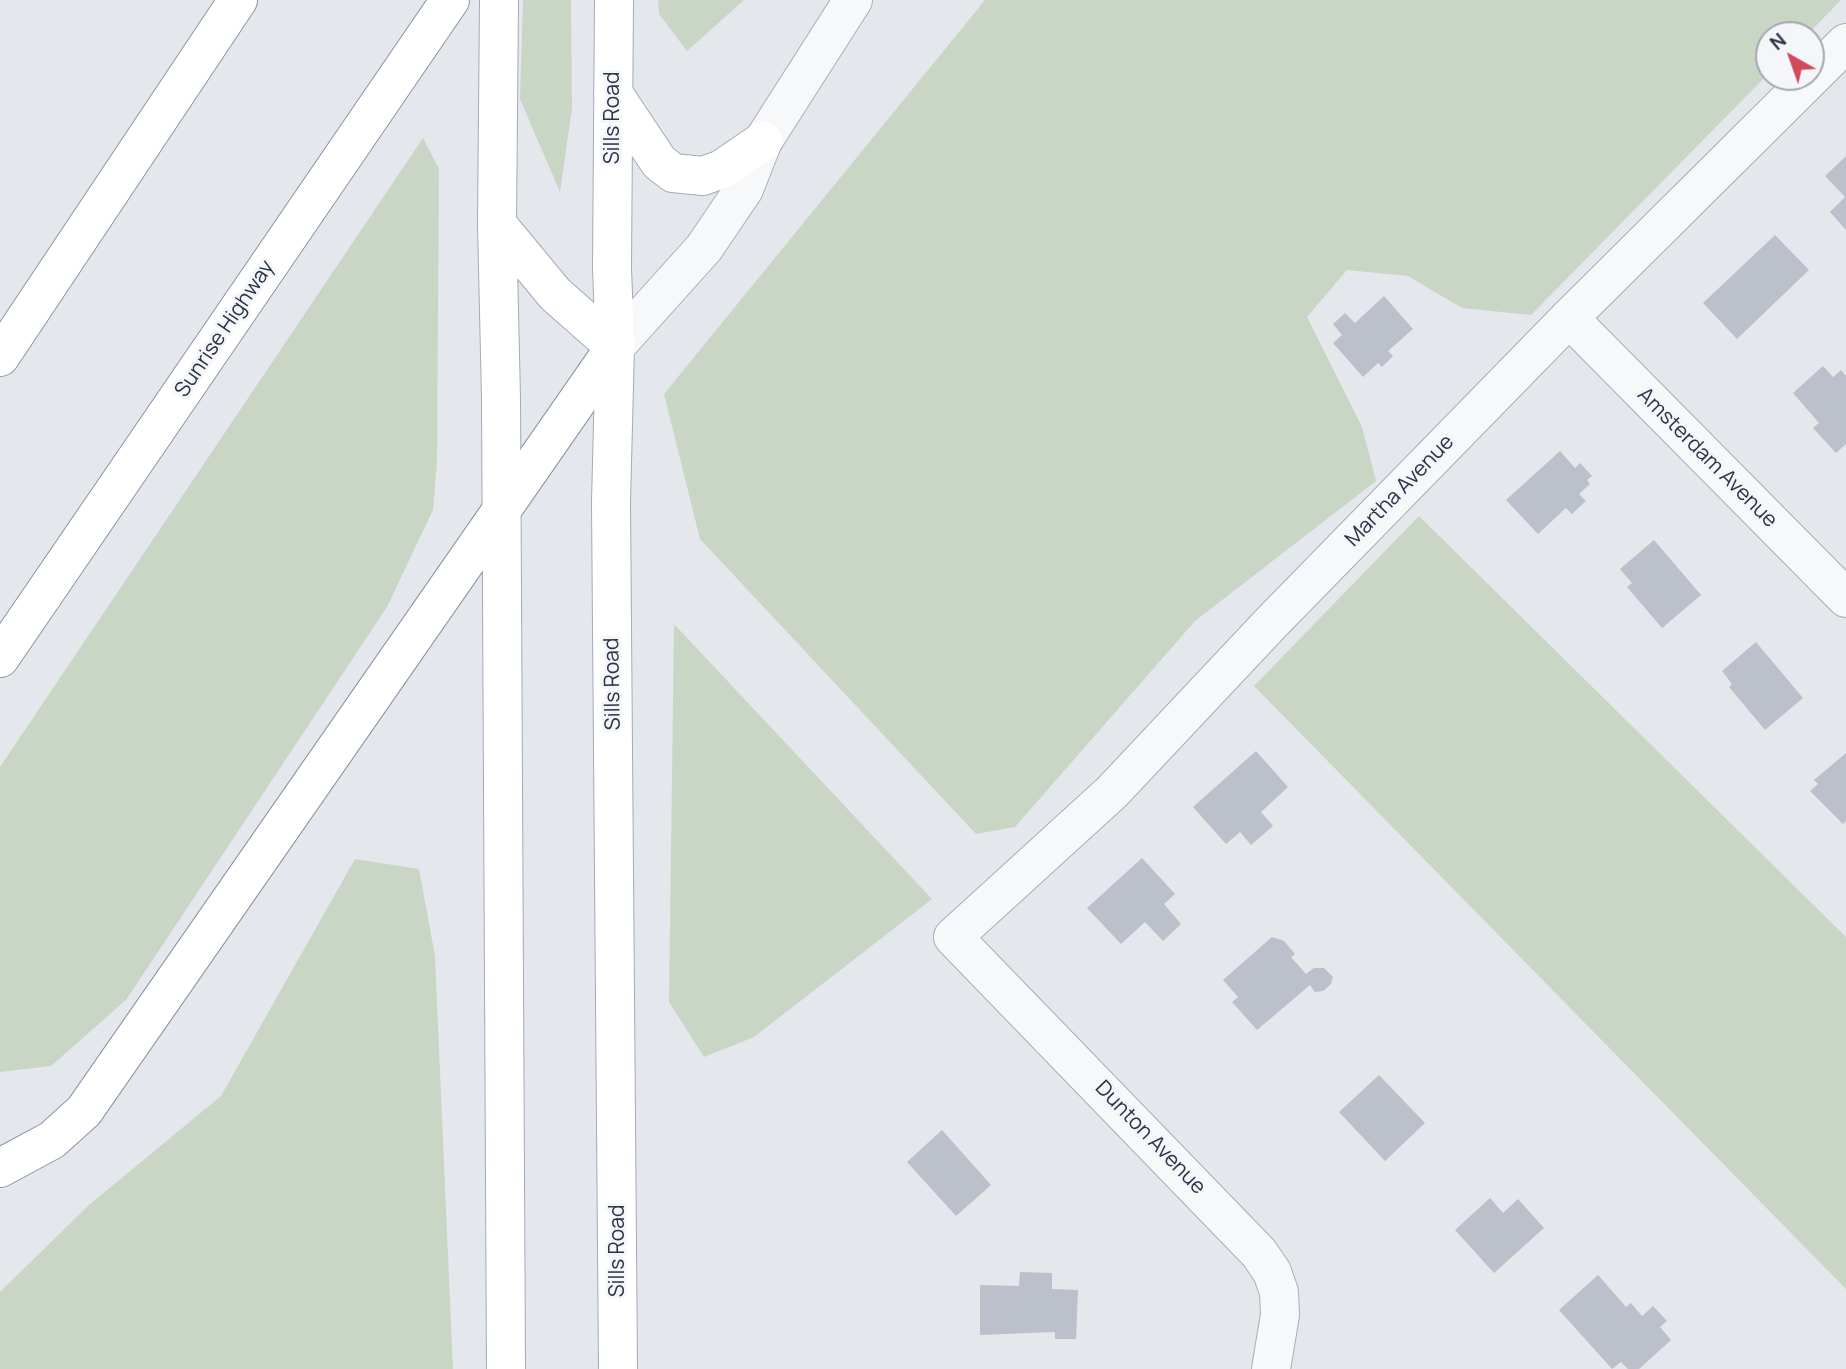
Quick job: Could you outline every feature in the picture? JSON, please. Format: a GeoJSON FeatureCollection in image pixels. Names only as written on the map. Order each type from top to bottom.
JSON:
{"type":"FeatureCollection","features":[{"type":"Feature","properties":{"kind":"main road"},"geometry":{"type":"LineString","coordinates":[[0,357],[238,0]]}},
{"type":"Feature","properties":{"kind":"main road","name":"Sunrise Highway"},"geometry":{"type":"LineString","coordinates":[[0,658],[450,0]]}},
{"type":"Feature","properties":{"kind":"main road"},"geometry":{"type":"LineString","coordinates":[[499,0],[497,224],[501,398],[506,1369]]}},
{"type":"Feature","properties":{"kind":"main road","name":"Sills Road"},"geometry":{"type":"LineString","coordinates":[[614,0],[612,268],[615,347],[611,516],[618,1369]]}},
{"type":"Feature","properties":{"kind":"main road"},"geometry":{"type":"LineString","coordinates":[[613,93],[659,162],[673,173],[703,176],[722,169],[763,141]]}},
{"type":"Feature","properties":{"kind":"main road"},"geometry":{"type":"LineString","coordinates":[[0,1167],[52,1140],[84,1111],[615,347],[555,294],[497,224]]}},
{"type":"Feature","properties":{"kind":"street"},"geometry":{"type":"LineString","coordinates":[[615,347],[704,248],[744,189],[763,141],[853,0]]}},
{"type":"Feature","properties":{"kind":"street","name":"Martha Avenue"},"geometry":{"type":"LineString","coordinates":[[953,937],[1112,792],[1271,623],[1569,318],[1846,43]]}},
{"type":"Feature","properties":{"kind":"street","name":"Amsterdam Avenue"},"geometry":{"type":"LineString","coordinates":[[1569,318],[1846,598]]}},
{"type":"Feature","properties":{"kind":"street","name":"Dunton Avenue"},"geometry":{"type":"LineString","coordinates":[[953,937],[1259,1252],[1279,1292],[1280,1314],[1270,1369]]}},
{"type":"Feature","properties":{"kind":"green space"},"geometry":{"type":"Polygon","coordinates":[[[523,0],[571,0],[572,108],[560,192],[520,99],[523,0]]]}},
{"type":"Feature","properties":{"kind":"green space"},"geometry":{"type":"Polygon","coordinates":[[[658,0],[744,0],[687,51],[659,14],[658,0]]]}},
{"type":"Feature","properties":{"kind":"green space"},"geometry":{"type":"Polygon","coordinates":[[[985,0],[1841,0],[1821,21],[1755,21],[1755,87],[1531,315],[1462,308],[1408,276],[1347,270],[1307,317],[1362,427],[1376,481],[1195,621],[1015,827],[976,834],[700,539],[664,394],[985,0]]]}},
{"type":"Feature","properties":{"kind":"green space"},"geometry":{"type":"Polygon","coordinates":[[[423,138],[439,169],[437,462],[433,510],[387,607],[126,1000],[51,1066],[0,1072],[0,767],[423,138]]]}},
{"type":"Feature","properties":{"kind":"green space"},"geometry":{"type":"Polygon","coordinates":[[[1419,516],[1846,937],[1846,1289],[1254,686],[1419,516]]]}},
{"type":"Feature","properties":{"kind":"green space"},"geometry":{"type":"Polygon","coordinates":[[[674,624],[932,899],[754,1037],[704,1057],[669,1002],[674,624]]]}},
{"type":"Feature","properties":{"kind":"green space"},"geometry":{"type":"Polygon","coordinates":[[[355,859],[419,869],[435,956],[453,1369],[0,1369],[0,1292],[89,1205],[221,1096],[355,859]]]}},
{"type":"Feature","properties":{"kind":"building"},"geometry":{"type":"Polygon","coordinates":[[[1846,156],[1846,230],[1830,212],[1845,197],[1825,176],[1846,156]]]}},
{"type":"Feature","properties":{"kind":"building"},"geometry":{"type":"Polygon","coordinates":[[[1775,235],[1809,270],[1737,339],[1703,303],[1775,235]]]}},
{"type":"Feature","properties":{"kind":"building"},"geometry":{"type":"Polygon","coordinates":[[[1384,296],[1413,329],[1388,351],[1393,356],[1382,367],[1378,363],[1363,377],[1333,343],[1342,335],[1333,324],[1345,313],[1355,323],[1384,296]]]}},
{"type":"Feature","properties":{"kind":"building"},"geometry":{"type":"Polygon","coordinates":[[[1823,366],[1833,377],[1841,370],[1846,376],[1846,444],[1836,453],[1813,428],[1819,423],[1793,393],[1823,366]]]}},
{"type":"Feature","properties":{"kind":"building"},"geometry":{"type":"Polygon","coordinates":[[[1560,451],[1575,468],[1580,463],[1592,476],[1587,480],[1590,484],[1579,494],[1586,501],[1572,514],[1566,508],[1538,534],[1506,500],[1560,451]]]}},
{"type":"Feature","properties":{"kind":"building"},"geometry":{"type":"Polygon","coordinates":[[[1654,540],[1701,595],[1662,628],[1627,587],[1632,583],[1620,569],[1654,540]]]}},
{"type":"Feature","properties":{"kind":"building"},"geometry":{"type":"Polygon","coordinates":[[[1756,642],[1803,698],[1765,730],[1729,687],[1732,684],[1722,671],[1756,642]]]}},
{"type":"Feature","properties":{"kind":"building"},"geometry":{"type":"Polygon","coordinates":[[[1256,751],[1288,787],[1261,812],[1273,826],[1251,845],[1240,832],[1226,844],[1193,807],[1256,751]]]}},
{"type":"Feature","properties":{"kind":"building"},"geometry":{"type":"Polygon","coordinates":[[[1846,753],[1846,821],[1843,824],[1810,791],[1818,784],[1814,780],[1846,753]]]}},
{"type":"Feature","properties":{"kind":"building"},"geometry":{"type":"Polygon","coordinates":[[[1142,858],[1175,894],[1164,904],[1181,924],[1163,941],[1145,922],[1121,944],[1087,908],[1142,858]]]}},
{"type":"Feature","properties":{"kind":"building"},"geometry":{"type":"Polygon","coordinates":[[[1272,937],[1284,941],[1295,954],[1291,957],[1306,974],[1314,968],[1324,968],[1333,977],[1331,984],[1323,991],[1315,992],[1310,985],[1257,1030],[1232,1002],[1238,997],[1223,980],[1272,937]]]}},
{"type":"Feature","properties":{"kind":"building"},"geometry":{"type":"Polygon","coordinates":[[[1379,1075],[1425,1123],[1385,1161],[1339,1112],[1379,1075]]]}},
{"type":"Feature","properties":{"kind":"building"},"geometry":{"type":"Polygon","coordinates":[[[942,1130],[991,1185],[956,1216],[907,1162],[942,1130]]]}},
{"type":"Feature","properties":{"kind":"building"},"geometry":{"type":"Polygon","coordinates":[[[1490,1198],[1503,1213],[1518,1199],[1544,1228],[1494,1273],[1455,1230],[1490,1198]]]}},
{"type":"Feature","properties":{"kind":"building"},"geometry":{"type":"Polygon","coordinates":[[[1020,1272],[1052,1273],[1052,1289],[1078,1290],[1076,1339],[1055,1339],[1055,1332],[980,1335],[980,1285],[1019,1286],[1020,1272]]]}},
{"type":"Feature","properties":{"kind":"building"},"geometry":{"type":"Polygon","coordinates":[[[1598,1275],[1626,1307],[1631,1303],[1642,1316],[1653,1306],[1667,1321],[1660,1327],[1671,1340],[1639,1369],[1628,1369],[1621,1362],[1612,1369],[1559,1310],[1598,1275]]]}}]}
